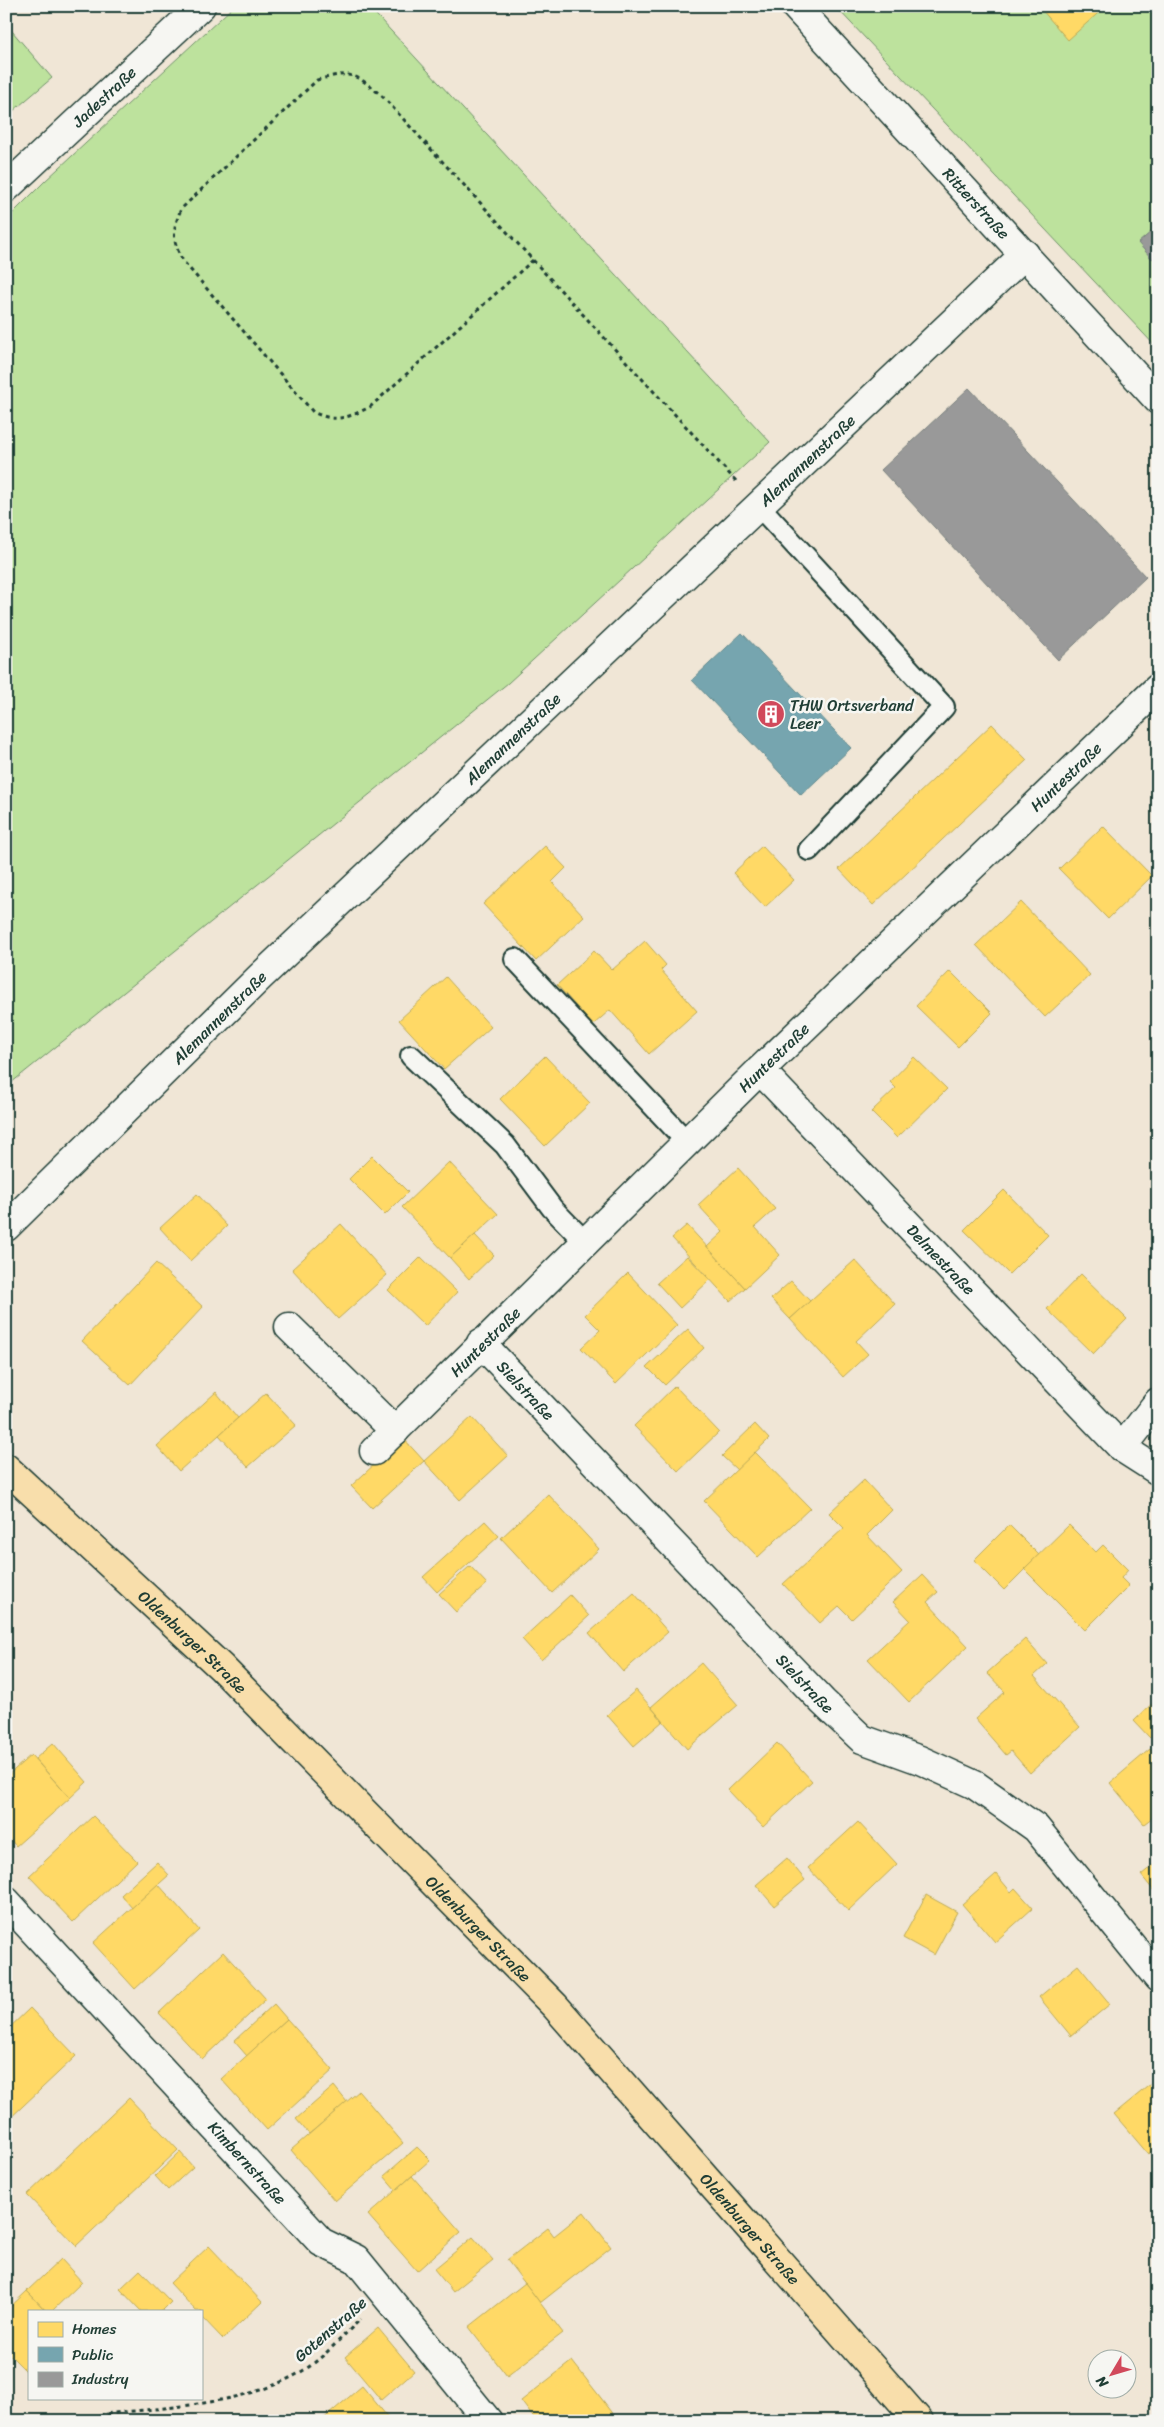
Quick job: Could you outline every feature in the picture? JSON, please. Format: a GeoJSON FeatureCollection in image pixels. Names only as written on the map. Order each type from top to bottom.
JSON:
{"type":"FeatureCollection","features":[{"type":"Feature","properties":{"kind":"main road","name":"Oldenburger Straße"},"geometry":{"type":"LineString","coordinates":[[6,1468],[221,1667],[555,2006],[919,2421]]}},
{"type":"Feature","properties":{"kind":"street","name":"Jadestraße"},"geometry":{"type":"LineString","coordinates":[[6,188],[201,6]]}},
{"type":"Feature","properties":{"kind":"street","name":"Ritterstraße"},"geometry":{"type":"LineString","coordinates":[[795,6],[1158,400]]}},
{"type":"Feature","properties":{"kind":"street","name":"Alemannenstraße"},"geometry":{"type":"LineString","coordinates":[[6,1227],[260,977],[1024,254]]}},
{"type":"Feature","properties":{"kind":"street","name":"Huntestraße"},"geometry":{"type":"LineString","coordinates":[[374,1450],[760,1070],[1158,688]]}},
{"type":"Feature","properties":{"kind":"street","name":"Delmestraße"},"geometry":{"type":"LineString","coordinates":[[760,1070],[1122,1448],[1158,1471]]}},
{"type":"Feature","properties":{"kind":"street"},"geometry":{"type":"LineString","coordinates":[[288,1327],[395,1431]]}},
{"type":"Feature","properties":{"kind":"street","name":"Sielstraße"},"geometry":{"type":"LineString","coordinates":[[482,1343],[823,1702],[862,1739],[920,1760],[975,1785],[1036,1828],[1158,1978]]}},
{"type":"Feature","properties":{"kind":"street"},"geometry":{"type":"LineString","coordinates":[[1122,1448],[1158,1402]]}},
{"type":"Feature","properties":{"kind":"street","name":"Kimbernstraße"},"geometry":{"type":"LineString","coordinates":[[6,1901],[321,2242],[356,2259],[488,2421]]}},
{"type":"Feature","properties":{"kind":"lane"},"geometry":{"type":"LineString","coordinates":[[759,506],[944,708],[809,850]]}},
{"type":"Feature","properties":{"kind":"lane"},"geometry":{"type":"LineString","coordinates":[[515,959],[687,1142]]}},
{"type":"Feature","properties":{"kind":"lane"},"geometry":{"type":"LineString","coordinates":[[411,1056],[506,1144],[552,1208],[585,1242]]}},
{"type":"Feature","properties":{"kind":"path"},"geometry":{"type":"LineString","coordinates":[[533,260],[370,408],[349,418],[328,419],[313,412],[183,261],[174,244],[175,224],[181,209],[317,80],[341,73],[360,77],[383,97],[533,260],[759,506]]}},
{"type":"Feature","properties":{"kind":"path","name":"Gotenstraße"},"geometry":{"type":"LineString","coordinates":[[84,2421],[104,2414],[228,2398],[280,2383],[306,2369],[386,2297]]}},
{"type":"Feature","properties":{"kind":"green space"},"geometry":{"type":"Polygon","coordinates":[[[234,6],[368,6],[770,442],[508,683],[6,1087],[6,220],[45,181],[234,6]]]}},
{"type":"Feature","properties":{"kind":"green space"},"geometry":{"type":"Polygon","coordinates":[[[835,6],[1158,6],[1158,349],[835,6]]]}},
{"type":"Feature","properties":{"kind":"green space"},"geometry":{"type":"Polygon","coordinates":[[[6,24],[52,78],[6,117],[6,24]]]}},
{"type":"Feature","properties":{"kind":"building: Homes"},"geometry":{"type":"Polygon","coordinates":[[[1044,6],[1106,6],[1068,40],[1041,9],[1044,6]]]}},
{"type":"Feature","properties":{"kind":"building: Homes"},"geometry":{"type":"Polygon","coordinates":[[[992,724],[1027,760],[873,905],[839,869],[992,724]]]}},
{"type":"Feature","properties":{"kind":"building: Homes"},"geometry":{"type":"Polygon","coordinates":[[[1103,826],[1152,876],[1108,919],[1059,869],[1103,826]]]}},
{"type":"Feature","properties":{"kind":"building: Homes"},"geometry":{"type":"Polygon","coordinates":[[[545,846],[566,868],[552,882],[584,916],[536,961],[483,904],[545,846]]]}},
{"type":"Feature","properties":{"kind":"building: Homes"},"geometry":{"type":"Polygon","coordinates":[[[762,846],[794,880],[765,907],[733,873],[762,846]]]}},
{"type":"Feature","properties":{"kind":"building: Homes"},"geometry":{"type":"Polygon","coordinates":[[[1021,902],[1090,975],[1045,1017],[976,945],[1021,902]]]}},
{"type":"Feature","properties":{"kind":"building: Homes"},"geometry":{"type":"Polygon","coordinates":[[[645,941],[666,965],[661,970],[697,1011],[649,1054],[610,1010],[593,1025],[557,985],[594,951],[612,970],[645,941]]]}},
{"type":"Feature","properties":{"kind":"building: Homes"},"geometry":{"type":"Polygon","coordinates":[[[950,971],[992,1013],[958,1047],[916,1006],[950,971]]]}},
{"type":"Feature","properties":{"kind":"building: Homes"},"geometry":{"type":"Polygon","coordinates":[[[446,977],[491,1027],[444,1069],[399,1020],[446,977]]]}},
{"type":"Feature","properties":{"kind":"building: Homes"},"geometry":{"type":"Polygon","coordinates":[[[545,1056],[590,1103],[545,1146],[500,1099],[545,1056]]]}},
{"type":"Feature","properties":{"kind":"building: Homes"},"geometry":{"type":"Polygon","coordinates":[[[914,1057],[947,1089],[897,1138],[871,1112],[896,1088],[890,1082],[914,1057]]]}},
{"type":"Feature","properties":{"kind":"building: Homes"},"geometry":{"type":"Polygon","coordinates":[[[372,1156],[408,1192],[385,1215],[349,1179],[372,1156]]]}},
{"type":"Feature","properties":{"kind":"building: Homes"},"geometry":{"type":"Polygon","coordinates":[[[449,1162],[498,1214],[450,1258],[402,1207],[449,1162]]]}},
{"type":"Feature","properties":{"kind":"building: Homes"},"geometry":{"type":"Polygon","coordinates":[[[738,1168],[775,1209],[755,1227],[780,1255],[745,1288],[707,1247],[723,1232],[698,1205],[738,1168]]]}},
{"type":"Feature","properties":{"kind":"building: Homes"},"geometry":{"type":"Polygon","coordinates":[[[1004,1190],[1048,1235],[1009,1274],[964,1230],[1004,1190]]]}},
{"type":"Feature","properties":{"kind":"building: Homes"},"geometry":{"type":"Polygon","coordinates":[[[197,1194],[227,1226],[190,1261],[160,1228],[197,1194]]]}},
{"type":"Feature","properties":{"kind":"building: Homes"},"geometry":{"type":"Polygon","coordinates":[[[341,1224],[387,1275],[338,1319],[292,1269],[341,1224]]]}},
{"type":"Feature","properties":{"kind":"building: Homes"},"geometry":{"type":"Polygon","coordinates":[[[687,1225],[745,1288],[730,1301],[672,1238],[687,1225]]]}},
{"type":"Feature","properties":{"kind":"building: Homes"},"geometry":{"type":"Polygon","coordinates":[[[475,1235],[494,1255],[469,1279],[450,1258],[475,1235]]]}},
{"type":"Feature","properties":{"kind":"building: Homes"},"geometry":{"type":"Polygon","coordinates":[[[687,1256],[710,1280],[680,1308],[657,1283],[687,1256]]]}},
{"type":"Feature","properties":{"kind":"building: Homes"},"geometry":{"type":"Polygon","coordinates":[[[421,1257],[457,1292],[425,1326],[388,1290],[421,1257]]]}},
{"type":"Feature","properties":{"kind":"building: Homes"},"geometry":{"type":"Polygon","coordinates":[[[855,1260],[895,1304],[856,1341],[868,1354],[843,1377],[790,1319],[855,1260]]]}},
{"type":"Feature","properties":{"kind":"building: Homes"},"geometry":{"type":"Polygon","coordinates":[[[156,1263],[203,1307],[130,1385],[82,1341],[156,1263]]]}},
{"type":"Feature","properties":{"kind":"building: Homes"},"geometry":{"type":"Polygon","coordinates":[[[628,1273],[677,1325],[616,1384],[581,1348],[600,1330],[585,1315],[628,1273]]]}},
{"type":"Feature","properties":{"kind":"building: Homes"},"geometry":{"type":"Polygon","coordinates":[[[1081,1274],[1127,1319],[1093,1354],[1047,1309],[1081,1274]]]}},
{"type":"Feature","properties":{"kind":"building: Homes"},"geometry":{"type":"Polygon","coordinates":[[[791,1281],[810,1301],[790,1319],[771,1299],[791,1281]]]}},
{"type":"Feature","properties":{"kind":"building: Homes"},"geometry":{"type":"Polygon","coordinates":[[[688,1329],[704,1348],[665,1385],[647,1367],[688,1329]]]}},
{"type":"Feature","properties":{"kind":"building: Homes"},"geometry":{"type":"Polygon","coordinates":[[[675,1386],[719,1432],[678,1471],[634,1426],[675,1386]]]}},
{"type":"Feature","properties":{"kind":"building: Homes"},"geometry":{"type":"Polygon","coordinates":[[[216,1392],[238,1418],[179,1471],[157,1446],[216,1392]]]}},
{"type":"Feature","properties":{"kind":"building: Homes"},"geometry":{"type":"Polygon","coordinates":[[[266,1393],[296,1425],[248,1467],[219,1435],[266,1393]]]}},
{"type":"Feature","properties":{"kind":"building: Homes"},"geometry":{"type":"Polygon","coordinates":[[[472,1417],[508,1456],[460,1500],[424,1461],[472,1417]]]}},
{"type":"Feature","properties":{"kind":"building: Homes"},"geometry":{"type":"Polygon","coordinates":[[[755,1424],[769,1439],[737,1470],[722,1456],[755,1424]]]}},
{"type":"Feature","properties":{"kind":"building: Homes"},"geometry":{"type":"Polygon","coordinates":[[[403,1438],[424,1461],[372,1508],[351,1486],[403,1438]]]}},
{"type":"Feature","properties":{"kind":"building: Homes"},"geometry":{"type":"Polygon","coordinates":[[[755,1452],[810,1508],[758,1557],[704,1501],[755,1452]]]}},
{"type":"Feature","properties":{"kind":"building: Homes"},"geometry":{"type":"Polygon","coordinates":[[[864,1480],[892,1510],[867,1535],[902,1572],[852,1619],[839,1606],[820,1623],[783,1584],[844,1528],[829,1513],[864,1480]]]}},
{"type":"Feature","properties":{"kind":"building: Homes"},"geometry":{"type":"Polygon","coordinates":[[[548,1494],[599,1549],[552,1593],[501,1538],[548,1494]]]}},
{"type":"Feature","properties":{"kind":"building: Homes"},"geometry":{"type":"Polygon","coordinates":[[[485,1521],[499,1536],[437,1592],[423,1577],[485,1521]]]}},
{"type":"Feature","properties":{"kind":"building: Homes"},"geometry":{"type":"Polygon","coordinates":[[[1009,1525],[1039,1555],[1004,1590],[974,1560],[1009,1525]]]}},
{"type":"Feature","properties":{"kind":"building: Homes"},"geometry":{"type":"Polygon","coordinates":[[[1069,1525],[1096,1552],[1103,1545],[1128,1570],[1121,1578],[1129,1586],[1085,1630],[1024,1569],[1069,1525]]]}},
{"type":"Feature","properties":{"kind":"building: Homes"},"geometry":{"type":"Polygon","coordinates":[[[470,1566],[487,1584],[456,1612],[439,1594],[470,1566]]]}},
{"type":"Feature","properties":{"kind":"building: Homes"},"geometry":{"type":"Polygon","coordinates":[[[922,1575],[938,1592],[927,1602],[968,1646],[909,1702],[868,1659],[910,1620],[893,1602],[922,1575]]]}},
{"type":"Feature","properties":{"kind":"building: Homes"},"geometry":{"type":"Polygon","coordinates":[[[634,1593],[668,1632],[623,1672],[589,1633],[634,1593]]]}},
{"type":"Feature","properties":{"kind":"building: Homes"},"geometry":{"type":"Polygon","coordinates":[[[570,1595],[589,1616],[541,1660],[522,1639],[570,1595]]]}},
{"type":"Feature","properties":{"kind":"building: Homes"},"geometry":{"type":"Polygon","coordinates":[[[1025,1639],[1047,1664],[1034,1676],[1080,1727],[1030,1773],[1011,1751],[1006,1755],[975,1719],[1005,1692],[987,1673],[1025,1639]]]}},
{"type":"Feature","properties":{"kind":"building: Homes"},"geometry":{"type":"Polygon","coordinates":[[[701,1663],[738,1705],[687,1749],[651,1707],[701,1663]]]}},
{"type":"Feature","properties":{"kind":"building: Homes"},"geometry":{"type":"Polygon","coordinates":[[[636,1690],[663,1721],[634,1746],[607,1715],[636,1690]]]}},
{"type":"Feature","properties":{"kind":"building: Homes"},"geometry":{"type":"Polygon","coordinates":[[[1158,1698],[1158,1730],[1150,1738],[1134,1721],[1158,1698]]]}},
{"type":"Feature","properties":{"kind":"building: Homes"},"geometry":{"type":"Polygon","coordinates":[[[53,1743],[87,1782],[70,1798],[35,1759],[53,1743]]]}},
{"type":"Feature","properties":{"kind":"building: Homes"},"geometry":{"type":"Polygon","coordinates":[[[777,1743],[812,1781],[763,1827],[728,1790],[777,1743]]]}},
{"type":"Feature","properties":{"kind":"building: Homes"},"geometry":{"type":"Polygon","coordinates":[[[1150,1749],[1158,1757],[1158,1813],[1144,1824],[1110,1783],[1150,1749]]]}},
{"type":"Feature","properties":{"kind":"building: Homes"},"geometry":{"type":"Polygon","coordinates":[[[31,1755],[70,1798],[16,1846],[6,1835],[6,1777],[31,1755]]]}},
{"type":"Feature","properties":{"kind":"building: Homes"},"geometry":{"type":"Polygon","coordinates":[[[93,1816],[137,1861],[73,1922],[29,1876],[93,1816]]]}},
{"type":"Feature","properties":{"kind":"building: Homes"},"geometry":{"type":"Polygon","coordinates":[[[858,1822],[897,1864],[848,1911],[808,1868],[858,1822]]]}},
{"type":"Feature","properties":{"kind":"building: Homes"},"geometry":{"type":"Polygon","coordinates":[[[787,1858],[805,1880],[774,1906],[756,1885],[787,1858]]]}},
{"type":"Feature","properties":{"kind":"building: Homes"},"geometry":{"type":"Polygon","coordinates":[[[1158,1861],[1158,1896],[1141,1875],[1158,1861]]]}},
{"type":"Feature","properties":{"kind":"building: Homes"},"geometry":{"type":"Polygon","coordinates":[[[157,1862],[169,1875],[132,1908],[121,1895],[157,1862]]]}},
{"type":"Feature","properties":{"kind":"building: Homes"},"geometry":{"type":"Polygon","coordinates":[[[996,1874],[1011,1892],[1015,1888],[1033,1908],[995,1942],[962,1904],[996,1874]]]}},
{"type":"Feature","properties":{"kind":"building: Homes"},"geometry":{"type":"Polygon","coordinates":[[[158,1884],[199,1930],[135,1989],[93,1943],[158,1884]]]}},
{"type":"Feature","properties":{"kind":"building: Homes"},"geometry":{"type":"Polygon","coordinates":[[[926,1895],[957,1912],[934,1955],[903,1938],[926,1895]]]}},
{"type":"Feature","properties":{"kind":"building: Homes"},"geometry":{"type":"Polygon","coordinates":[[[223,1952],[266,1999],[202,2059],[159,2013],[223,1952]]]}},
{"type":"Feature","properties":{"kind":"building: Homes"},"geometry":{"type":"Polygon","coordinates":[[[1078,1965],[1110,2004],[1071,2036],[1039,1997],[1078,1965]]]}},
{"type":"Feature","properties":{"kind":"building: Homes"},"geometry":{"type":"Polygon","coordinates":[[[274,2004],[287,2019],[247,2056],[234,2041],[274,2004]]]}},
{"type":"Feature","properties":{"kind":"building: Homes"},"geometry":{"type":"Polygon","coordinates":[[[30,2008],[76,2056],[6,2122],[6,2031],[30,2008]]]}},
{"type":"Feature","properties":{"kind":"building: Homes"},"geometry":{"type":"Polygon","coordinates":[[[287,2019],[333,2070],[267,2130],[221,2079],[287,2019]]]}},
{"type":"Feature","properties":{"kind":"building: Homes"},"geometry":{"type":"Polygon","coordinates":[[[1158,2078],[1158,2146],[1148,2154],[1114,2114],[1158,2078]]]}},
{"type":"Feature","properties":{"kind":"building: Homes"},"geometry":{"type":"Polygon","coordinates":[[[334,2086],[347,2102],[309,2134],[296,2119],[334,2086]]]}},
{"type":"Feature","properties":{"kind":"building: Homes"},"geometry":{"type":"Polygon","coordinates":[[[359,2091],[403,2143],[335,2201],[291,2150],[359,2091]]]}},
{"type":"Feature","properties":{"kind":"building: Homes"},"geometry":{"type":"Polygon","coordinates":[[[129,2098],[178,2150],[76,2246],[27,2195],[129,2098]]]}},
{"type":"Feature","properties":{"kind":"building: Homes"},"geometry":{"type":"Polygon","coordinates":[[[417,2147],[430,2160],[396,2190],[384,2176],[417,2147]]]}},
{"type":"Feature","properties":{"kind":"building: Homes"},"geometry":{"type":"Polygon","coordinates":[[[180,2152],[193,2167],[168,2190],[155,2176],[180,2152]]]}},
{"type":"Feature","properties":{"kind":"building: Homes"},"geometry":{"type":"Polygon","coordinates":[[[412,2176],[461,2232],[417,2271],[368,2215],[412,2176]]]}},
{"type":"Feature","properties":{"kind":"building: Homes"},"geometry":{"type":"Polygon","coordinates":[[[584,2212],[611,2247],[540,2303],[507,2260],[548,2228],[554,2236],[584,2212]]]}},
{"type":"Feature","properties":{"kind":"building: Homes"},"geometry":{"type":"Polygon","coordinates":[[[473,2237],[493,2260],[453,2292],[434,2269],[473,2237]]]}},
{"type":"Feature","properties":{"kind":"building: Homes"},"geometry":{"type":"Polygon","coordinates":[[[209,2246],[262,2302],[223,2339],[202,2317],[202,2310],[195,2310],[170,2283],[209,2246]]]}},
{"type":"Feature","properties":{"kind":"building: Homes"},"geometry":{"type":"Polygon","coordinates":[[[61,2259],[82,2282],[53,2310],[45,2310],[27,2291],[61,2259]]]}},
{"type":"Feature","properties":{"kind":"building: Homes"},"geometry":{"type":"Polygon","coordinates":[[[140,2270],[171,2302],[163,2310],[140,2310],[120,2289],[140,2270]]]}},
{"type":"Feature","properties":{"kind":"building: Homes"},"geometry":{"type":"Polygon","coordinates":[[[525,2283],[563,2333],[507,2376],[469,2327],[525,2283]]]}},
{"type":"Feature","properties":{"kind":"building: Homes"},"geometry":{"type":"Polygon","coordinates":[[[27,2291],[45,2310],[28,2310],[28,2373],[6,2351],[6,2311],[27,2291]]]}},
{"type":"Feature","properties":{"kind":"building: Homes"},"geometry":{"type":"Polygon","coordinates":[[[378,2328],[414,2371],[381,2400],[345,2357],[378,2328]]]}},
{"type":"Feature","properties":{"kind":"building: Homes"},"geometry":{"type":"Polygon","coordinates":[[[572,2361],[619,2421],[536,2421],[521,2401],[572,2361]]]}},
{"type":"Feature","properties":{"kind":"building: Homes"},"geometry":{"type":"Polygon","coordinates":[[[362,2386],[391,2421],[321,2421],[362,2386]]]}},
{"type":"Feature","properties":{"kind":"building: Public","name":"THW Ortsverband Leer"},"geometry":{"type":"Polygon","coordinates":[[[742,633],[851,748],[801,795],[692,680],[742,633]]]}},
{"type":"Feature","properties":{"kind":"building: Industry"},"geometry":{"type":"Polygon","coordinates":[[[1158,226],[1158,255],[1152,259],[1138,243],[1158,226]]]}},
{"type":"Feature","properties":{"kind":"building: Industry"},"geometry":{"type":"Polygon","coordinates":[[[969,388],[1146,577],[1058,660],[881,470],[969,388]]]}},
{"type":"Feature","properties":{"kind":"place","name":"THW Ortsverband Leer"},"geometry":{"type":"Point","coordinates":[771,714]}}]}
